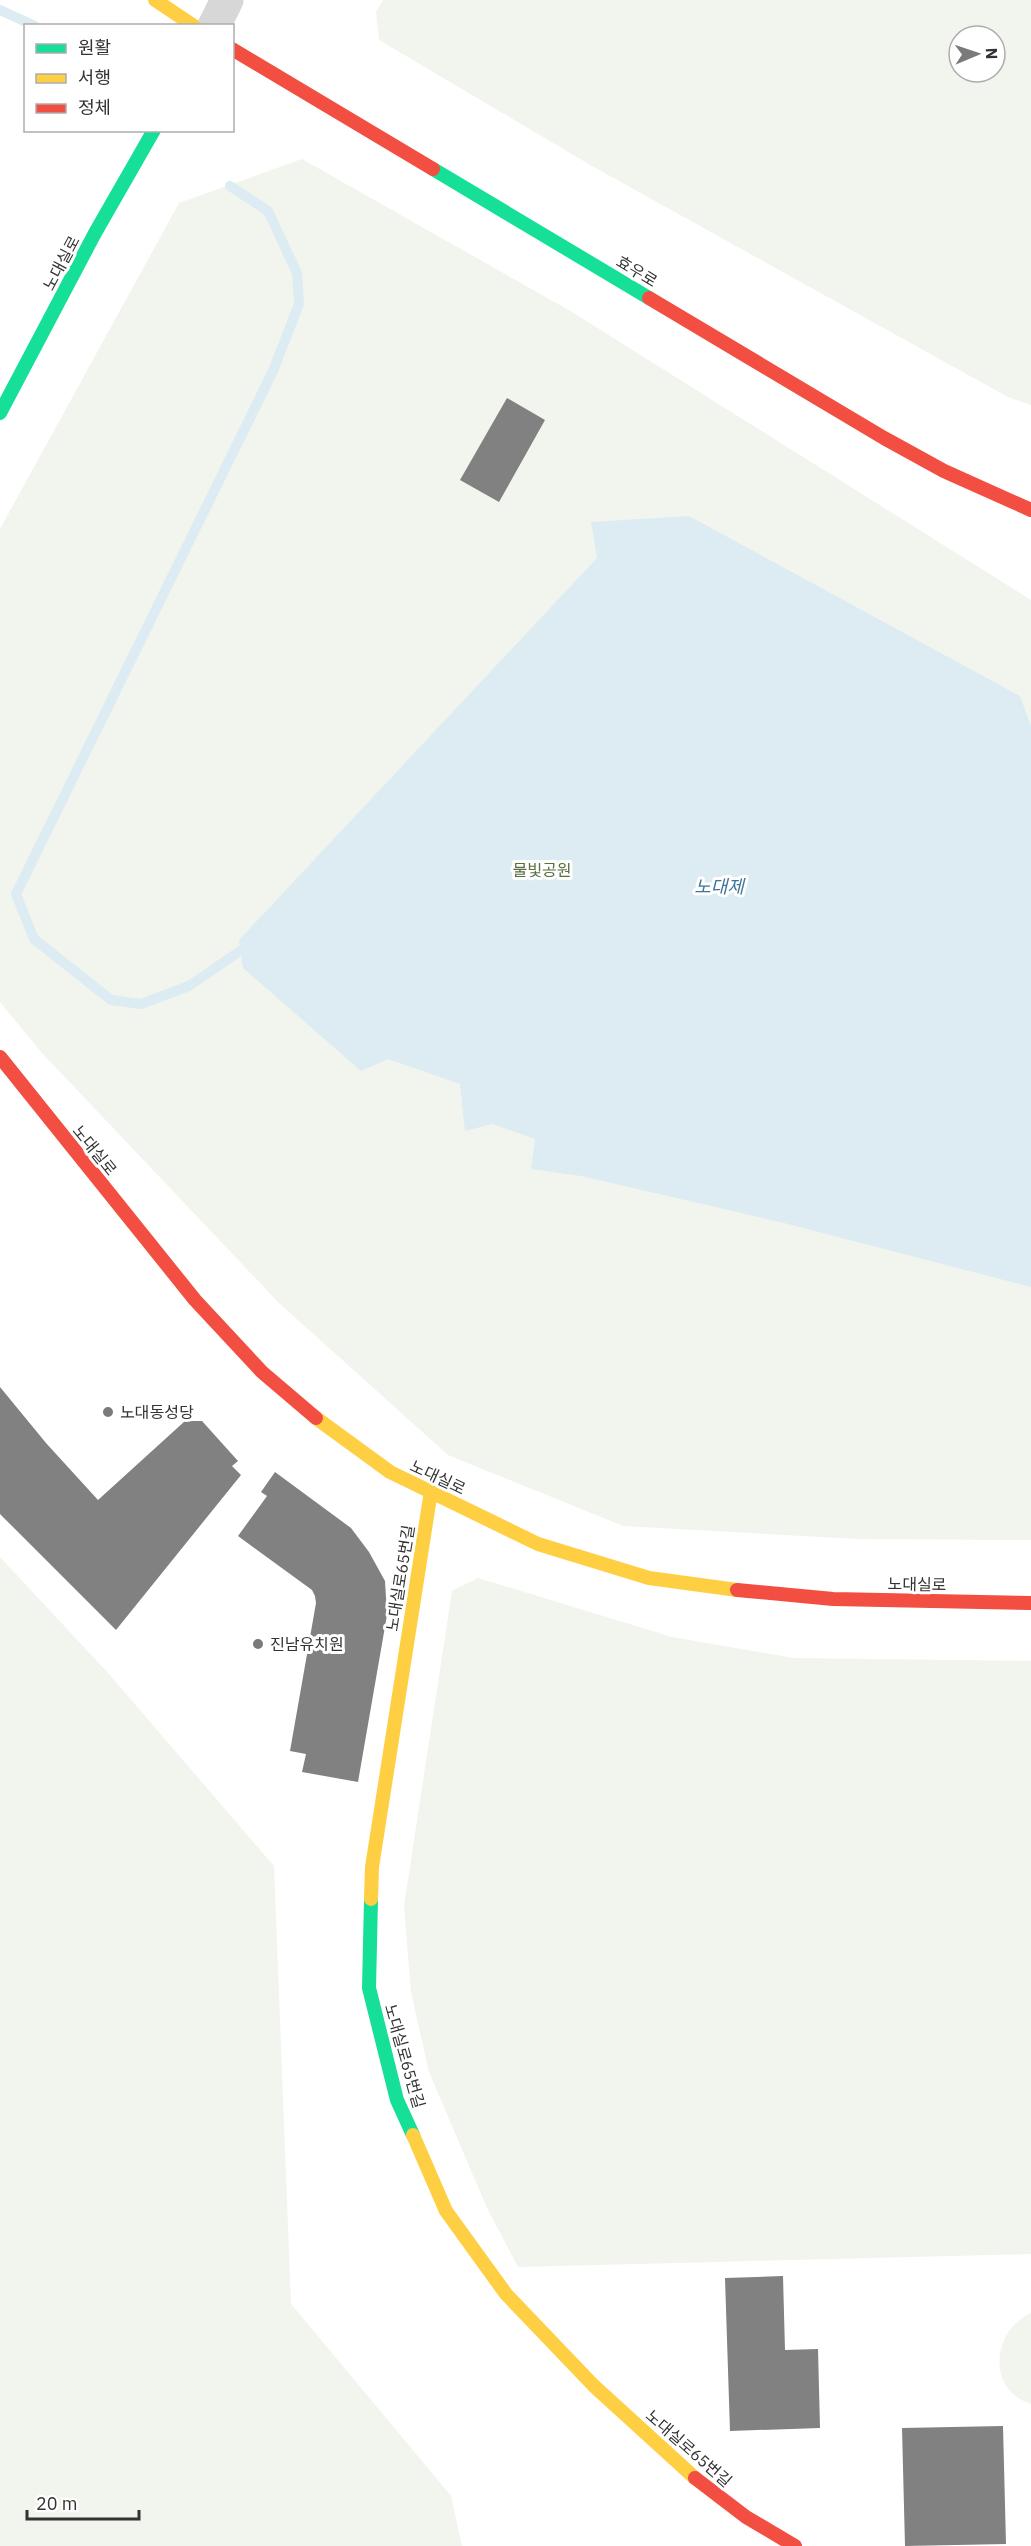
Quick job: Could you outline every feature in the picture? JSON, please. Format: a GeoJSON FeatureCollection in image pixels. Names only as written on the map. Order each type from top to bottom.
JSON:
{"type":"FeatureCollection","features":[{"type":"Feature","properties":{"kind":"main road"},"geometry":{"type":"LineString","coordinates":[[155,0],[191,24]]}},
{"type":"Feature","properties":{"kind":"main road","name":"효우로"},"geometry":{"type":"LineString","coordinates":[[234,50],[884,438],[944,471],[1031,510]]}},
{"type":"Feature","properties":{"kind":"main road","name":"노대실로"},"geometry":{"type":"LineString","coordinates":[[0,413],[95,233],[153,132]]}},
{"type":"Feature","properties":{"kind":"main road","name":"노대실로"},"geometry":{"type":"LineString","coordinates":[[0,1057],[195,1300],[262,1372],[294,1402],[390,1472],[538,1544],[649,1578],[738,1590],[833,1599],[1031,1603]]}},
{"type":"Feature","properties":{"kind":"main road","name":"노대실로65번길"},"geometry":{"type":"LineString","coordinates":[[431,1491],[372,1867],[369,1988],[397,2100],[446,2211],[506,2294],[594,2386],[675,2462],[746,2517],[795,2546]]}},
{"type":"Feature","properties":{"kind":"street"},"geometry":{"type":"LineString","coordinates":[[215,24],[227,0]]}},
{"type":"Feature","properties":{"kind":"green space"},"geometry":{"type":"Polygon","coordinates":[[[383,0],[1031,0],[1031,405],[1008,397],[592,166],[379,40],[376,12],[383,0]]]}},
{"type":"Feature","properties":{"kind":"green space","name":"물빛공원"},"geometry":{"type":"Polygon","coordinates":[[[302,159],[572,312],[1031,600],[1031,1540],[858,1539],[623,1526],[448,1455],[280,1304],[41,1052],[0,1002],[0,529],[179,203],[302,159]]]}},
{"type":"Feature","properties":{"kind":"green space"},"geometry":{"type":"Polygon","coordinates":[[[0,1557],[108,1673],[274,1866],[291,2304],[451,2496],[462,2546],[0,2546],[0,1557]]]}},
{"type":"Feature","properties":{"kind":"green space"},"geometry":{"type":"Polygon","coordinates":[[[478,1578],[672,1637],[793,1658],[1031,1661],[1031,2254],[518,2267],[487,2208],[429,2072],[411,1992],[404,1906],[452,1591],[478,1578]]]}},
{"type":"Feature","properties":{"kind":"green space"},"geometry":{"type":"Polygon","coordinates":[[[1031,2313],[1031,2404],[1016,2397],[1007,2386],[1001,2374],[1000,2360],[1002,2346],[1008,2332],[1018,2321],[1031,2313]]]}},
{"type":"Feature","properties":{"kind":"water","name":"노대제"},"geometry":{"type":"Polygon","coordinates":[[[689,516],[1020,696],[1031,726],[1031,1287],[784,1223],[581,1176],[531,1169],[535,1139],[492,1124],[465,1131],[460,1084],[388,1059],[361,1071],[243,968],[239,940],[597,558],[591,522],[689,516]]]}},
{"type":"Feature","properties":{"kind":"building"},"geometry":{"type":"Polygon","coordinates":[[[507,398],[545,420],[499,502],[460,480],[507,398]]]}},
{"type":"Feature","properties":{"kind":"building"},"geometry":{"type":"Polygon","coordinates":[[[0,1387],[46,1443],[98,1500],[185,1421],[202,1421],[238,1461],[232,1466],[241,1475],[116,1630],[0,1514],[0,1387]]]}},
{"type":"Feature","properties":{"kind":"building"},"geometry":{"type":"Polygon","coordinates":[[[275,1472],[351,1528],[369,1552],[385,1581],[387,1615],[358,1782],[302,1772],[306,1754],[290,1751],[316,1603],[315,1596],[312,1590],[238,1536],[267,1496],[261,1492],[275,1472]]]}},
{"type":"Feature","properties":{"kind":"building"},"geometry":{"type":"Polygon","coordinates":[[[783,2276],[785,2350],[818,2349],[820,2428],[730,2431],[725,2278],[783,2276]]]}},
{"type":"Feature","properties":{"kind":"building"},"geometry":{"type":"Polygon","coordinates":[[[1003,2426],[1006,2544],[905,2546],[902,2428],[1003,2426]]]}},
{"type":"Feature","properties":{"kind":"waterway"},"geometry":{"type":"LineString","coordinates":[[0,10],[31,24]]}},
{"type":"Feature","properties":{"kind":"waterway"},"geometry":{"type":"LineString","coordinates":[[230,186],[268,211],[297,273],[299,304],[273,371],[16,894],[34,939],[111,1000],[141,1004],[189,986],[240,951]]}},
{"type":"Feature","properties":{"kind":"traffic: fast"},"geometry":{"type":"LineString","coordinates":[[0,413],[95,233],[153,132]]}},
{"type":"Feature","properties":{"kind":"traffic: fast"},"geometry":{"type":"LineString","coordinates":[[433,169],[649,298]]}},
{"type":"Feature","properties":{"kind":"traffic: fast"},"geometry":{"type":"LineString","coordinates":[[371,1899],[369,1988],[397,2100],[413,2135]]}},
{"type":"Feature","properties":{"kind":"traffic: slow"},"geometry":{"type":"LineString","coordinates":[[155,0],[191,24]]}},
{"type":"Feature","properties":{"kind":"traffic: slow"},"geometry":{"type":"LineString","coordinates":[[316,1418],[390,1472],[538,1544],[649,1578],[737,1590]]}},
{"type":"Feature","properties":{"kind":"traffic: slow"},"geometry":{"type":"LineString","coordinates":[[371,1899],[372,1867],[431,1491]]}},
{"type":"Feature","properties":{"kind":"traffic: slow"},"geometry":{"type":"LineString","coordinates":[[413,2135],[446,2211],[506,2294],[594,2386],[695,2478]]}},
{"type":"Feature","properties":{"kind":"traffic: jam"},"geometry":{"type":"LineString","coordinates":[[234,50],[433,169]]}},
{"type":"Feature","properties":{"kind":"traffic: jam"},"geometry":{"type":"LineString","coordinates":[[649,298],[884,438],[944,471],[1031,510]]}},
{"type":"Feature","properties":{"kind":"traffic: jam"},"geometry":{"type":"LineString","coordinates":[[0,1057],[195,1300],[262,1372],[316,1418]]}},
{"type":"Feature","properties":{"kind":"traffic: jam"},"geometry":{"type":"LineString","coordinates":[[737,1590],[833,1599],[1031,1603]]}},
{"type":"Feature","properties":{"kind":"traffic: jam"},"geometry":{"type":"LineString","coordinates":[[695,2478],[746,2517],[795,2546]]}},
{"type":"Feature","properties":{"kind":"place","name":"노대동성당"},"geometry":{"type":"Point","coordinates":[108,1412]}},
{"type":"Feature","properties":{"kind":"place","name":"진남유치원"},"geometry":{"type":"Point","coordinates":[258,1644]}}]}
